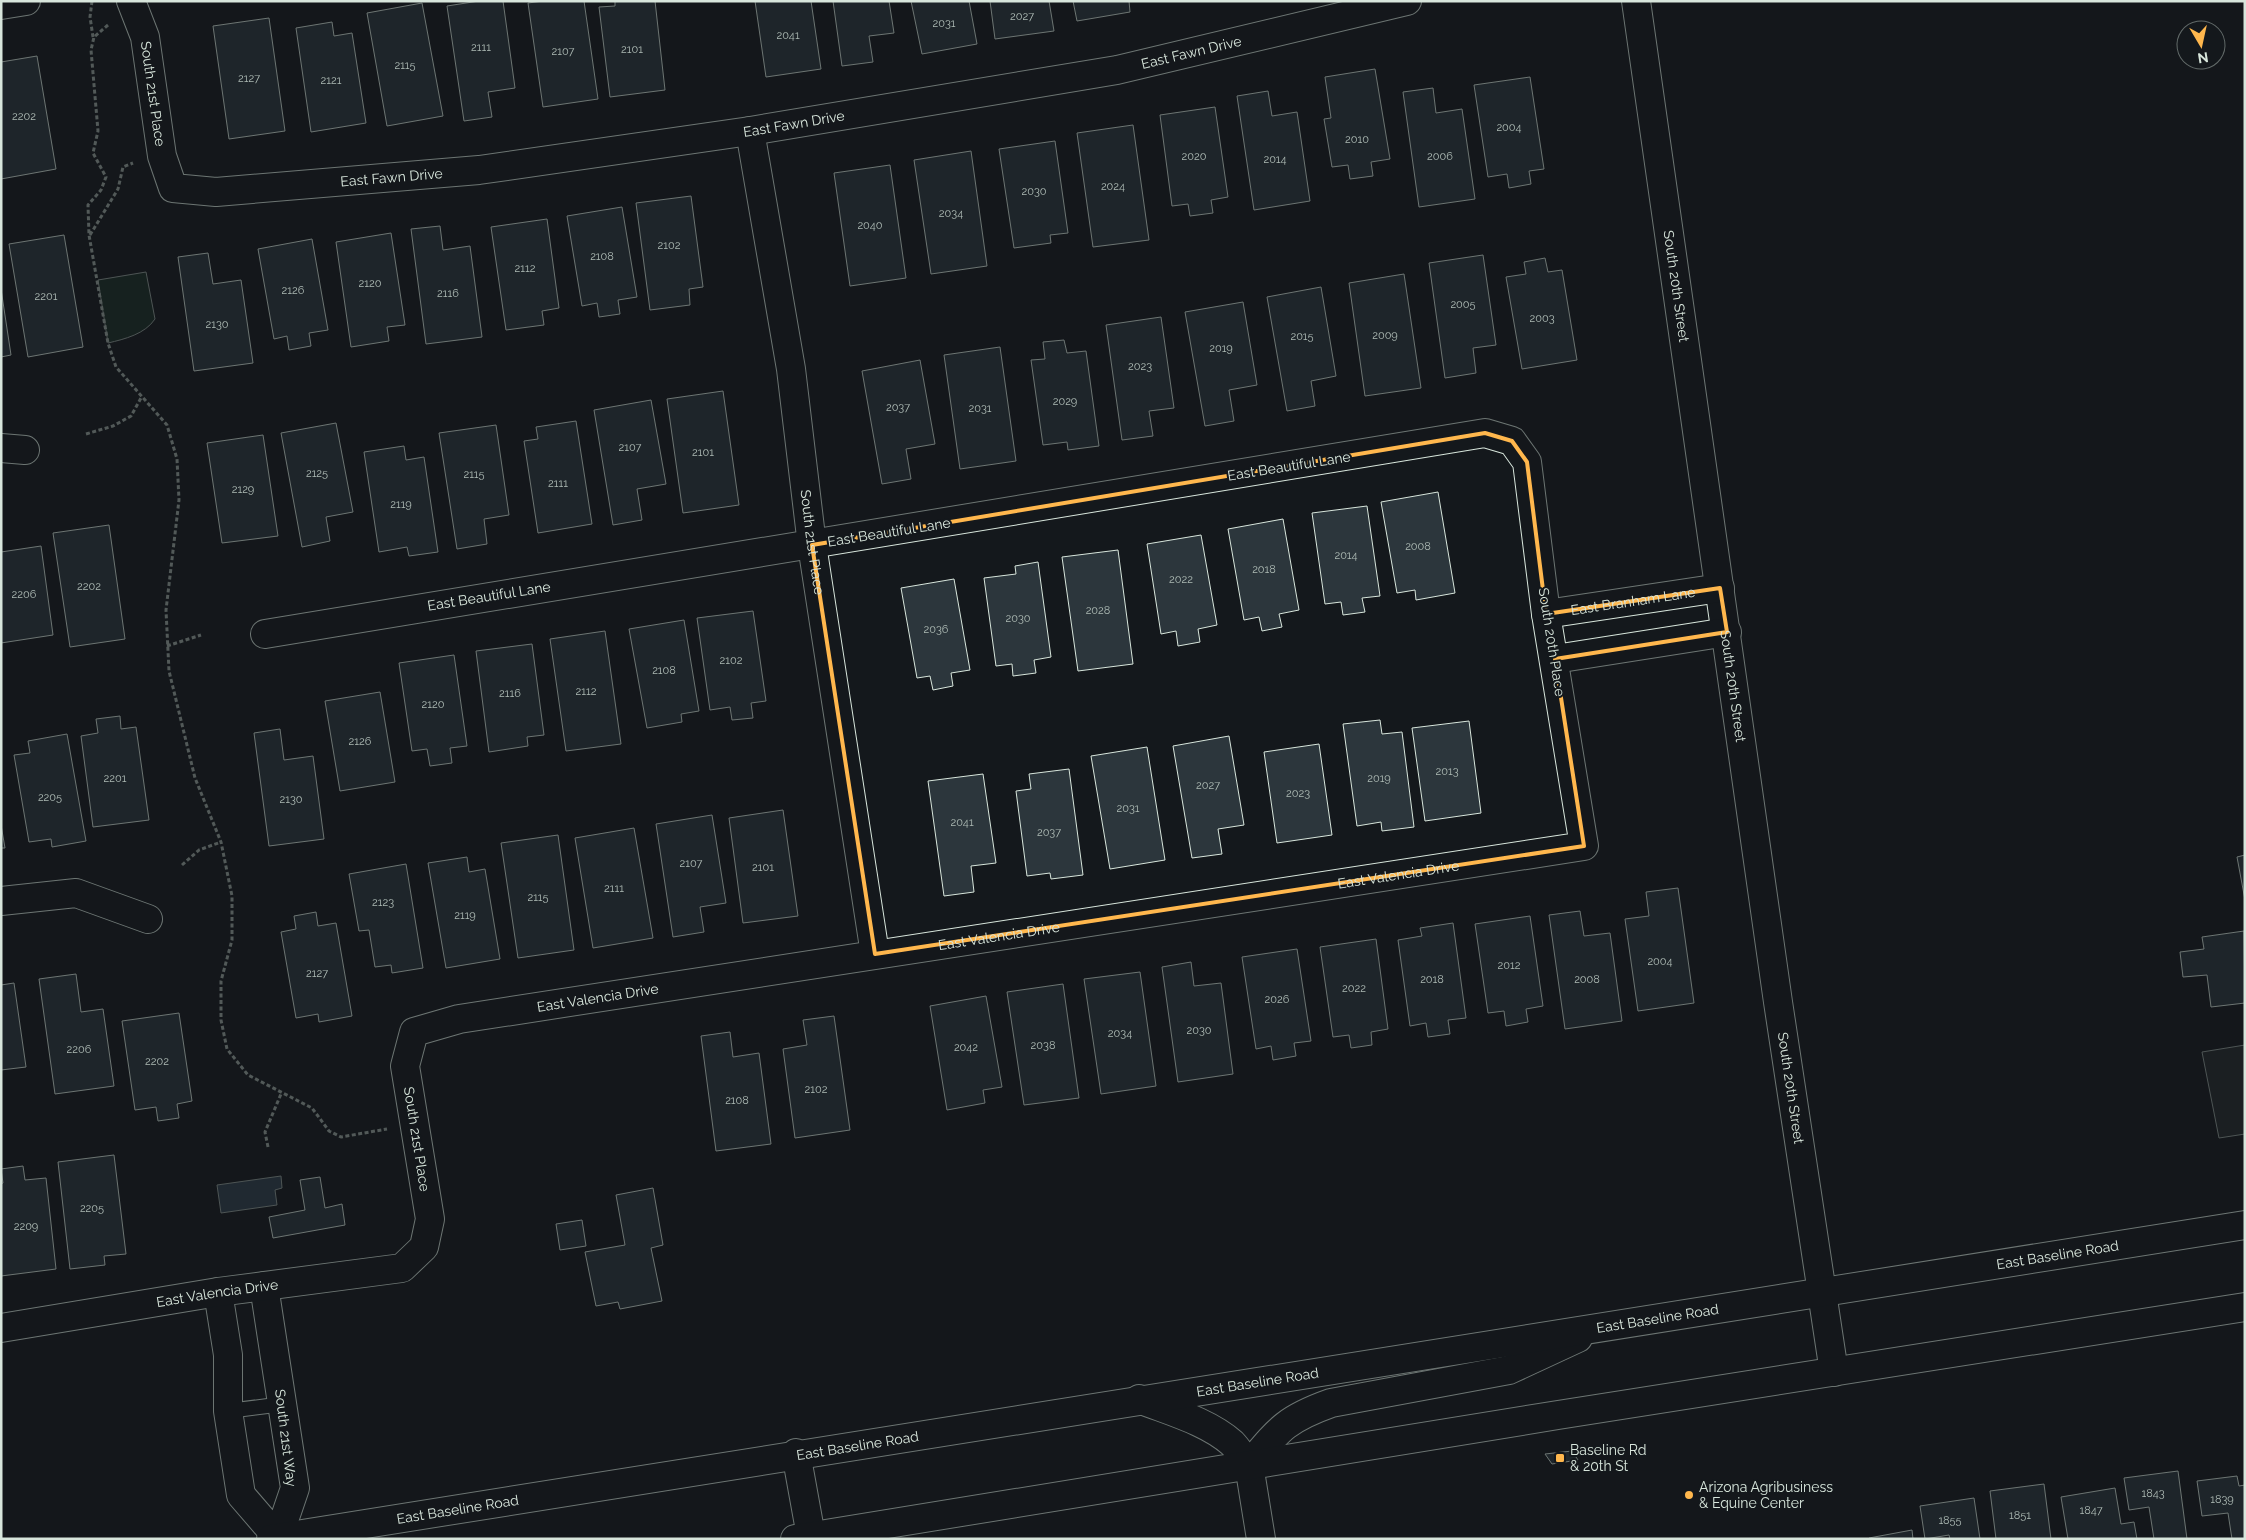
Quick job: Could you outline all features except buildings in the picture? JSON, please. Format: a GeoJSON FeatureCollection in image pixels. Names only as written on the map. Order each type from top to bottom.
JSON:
{"type":"FeatureCollection","features":[{"type":"Feature","properties":{"kind":"street"},"geometry":{"type":"LineString","coordinates":[[1,5],[26,1]]}},
{"type":"Feature","properties":{"kind":"street","name":"South 21st Place"},"geometry":{"type":"LineString","coordinates":[[131,1],[145,37],[162,156],[173,188]]}},
{"type":"Feature","properties":{"kind":"street","name":"East Fawn Drive"},"geometry":{"type":"LineString","coordinates":[[173,188],[216,192],[479,170],[750,131],[1117,70],[1407,1]]}},
{"type":"Feature","properties":{"kind":"street","name":"South 20th Street"},"geometry":{"type":"LineString","coordinates":[[1636,1],[1727,632],[1779,1011],[1834,1372]]}},
{"type":"Feature","properties":{"kind":"street","name":"South 21st Place"},"geometry":{"type":"LineString","coordinates":[[750,131],[791,369],[812,545],[875,954]]}},
{"type":"Feature","properties":{"kind":"street","name":"East Beautiful Lane"},"geometry":{"type":"LineString","coordinates":[[265,634],[1485,433],[1512,441]]}},
{"type":"Feature","properties":{"kind":"street","name":"South 20th Place"},"geometry":{"type":"LineString","coordinates":[[1512,441],[1526,462],[1546,614],[1555,659],[1584,846]]}},
{"type":"Feature","properties":{"kind":"street","name":"East Branham Lane"},"geometry":{"type":"LineString","coordinates":[[1546,614],[1720,588]]}},
{"type":"Feature","properties":{"kind":"street"},"geometry":{"type":"LineString","coordinates":[[1555,659],[1727,632]]}},
{"type":"Feature","properties":{"kind":"street","name":"East Valencia Drive"},"geometry":{"type":"LineString","coordinates":[[414,1032],[459,1019],[1584,846]]}},
{"type":"Feature","properties":{"kind":"street"},"geometry":{"type":"LineString","coordinates":[[1,901],[76,893],[148,919]]}},
{"type":"Feature","properties":{"kind":"street","name":"South 21st Place"},"geometry":{"type":"LineString","coordinates":[[414,1032],[405,1066],[430,1219],[424,1247]]}},
{"type":"Feature","properties":{"kind":"street","name":"East Baseline Road"},"geometry":{"type":"LineString","coordinates":[[276,1538],[796,1453],[2245,1224]]}},
{"type":"Feature","properties":{"kind":"street","name":"East Valencia Drive"},"geometry":{"type":"LineString","coordinates":[[1,1328],[218,1292],[402,1268],[424,1247]]}},
{"type":"Feature","properties":{"kind":"street","name":"South 21st Way"},"geometry":{"type":"LineString","coordinates":[[264,1286],[295,1488],[276,1538]]}},
{"type":"Feature","properties":{"kind":"street"},"geometry":{"type":"LineString","coordinates":[[218,1292],[228,1355],[228,1412],[241,1496],[276,1538]]}},
{"type":"Feature","properties":{"kind":"street"},"geometry":{"type":"LineString","coordinates":[[796,1453],[803,1537],[2245,1308]]}},
{"type":"Feature","properties":{"kind":"street"},"geometry":{"type":"LineString","coordinates":[[1249,1465],[1278,1430],[1296,1416],[1331,1403],[1509,1370],[1605,1325]]}},
{"type":"Feature","properties":{"kind":"street"},"geometry":{"type":"LineString","coordinates":[[1139,1399],[1210,1429],[1232,1443],[1249,1465],[1261,1539]]}},
{"type":"Feature","properties":{"kind":"lane"},"geometry":{"type":"LineString","coordinates":[[228,1412],[282,1404]]}},
{"type":"Feature","properties":{"kind":"path"},"geometry":{"type":"LineString","coordinates":[[92,1],[90,17],[94,37],[91,50],[98,132],[93,153],[106,177],[101,190],[88,204],[90,235],[116,367],[167,425],[177,459],[179,500],[166,610],[168,671],[195,778],[221,842],[232,896],[232,940],[221,982],[221,1020],[227,1049],[248,1075],[281,1094],[312,1108],[329,1131],[341,1137],[414,1124]]}},
{"type":"Feature","properties":{"kind":"path"},"geometry":{"type":"LineString","coordinates":[[94,37],[111,22]]}},
{"type":"Feature","properties":{"kind":"path"},"geometry":{"type":"LineString","coordinates":[[90,235],[118,189],[123,167],[134,163]]}},
{"type":"Feature","properties":{"kind":"path"},"geometry":{"type":"LineString","coordinates":[[86,434],[113,426],[131,416],[142,398]]}},
{"type":"Feature","properties":{"kind":"path"},"geometry":{"type":"LineString","coordinates":[[167,646],[201,635]]}},
{"type":"Feature","properties":{"kind":"path"},"geometry":{"type":"LineString","coordinates":[[182,865],[199,850],[221,842]]}},
{"type":"Feature","properties":{"kind":"path"},"geometry":{"type":"LineString","coordinates":[[268,1147],[265,1132],[281,1094]]}},
{"type":"Feature","properties":{"kind":"highlighted area"},"geometry":{"type":"Polygon","coordinates":[[[1485,433],[1512,441],[1527,462],[1546,614],[1720,588],[1727,632],[1555,659],[1584,846],[875,954],[812,545],[1485,433]]]}},
{"type":"Feature","properties":{"kind":"green space"},"geometry":{"type":"Polygon","coordinates":[[[146,272],[155,319],[146,329],[128,338],[108,343],[98,280],[146,272]]]}},
{"type":"Feature","properties":{"kind":"shaded area"},"geometry":{"type":"Polygon","coordinates":[[[2245,1045],[2245,1134],[2219,1138],[2202,1052],[2245,1045]]]}},
{"type":"Feature","properties":{"kind":"water"},"geometry":{"type":"Polygon","coordinates":[[[281,1176],[282,1188],[275,1190],[277,1205],[221,1213],[217,1185],[281,1176]]]}},
{"type":"Feature","properties":{"kind":"place","name":"Baseline Rd & 20th St"},"geometry":{"type":"Point","coordinates":[1560,1458]}},
{"type":"Feature","properties":{"kind":"place","name":"Arizona Agribusiness & Equine Center"},"geometry":{"type":"Point","coordinates":[1689,1495]}}]}
